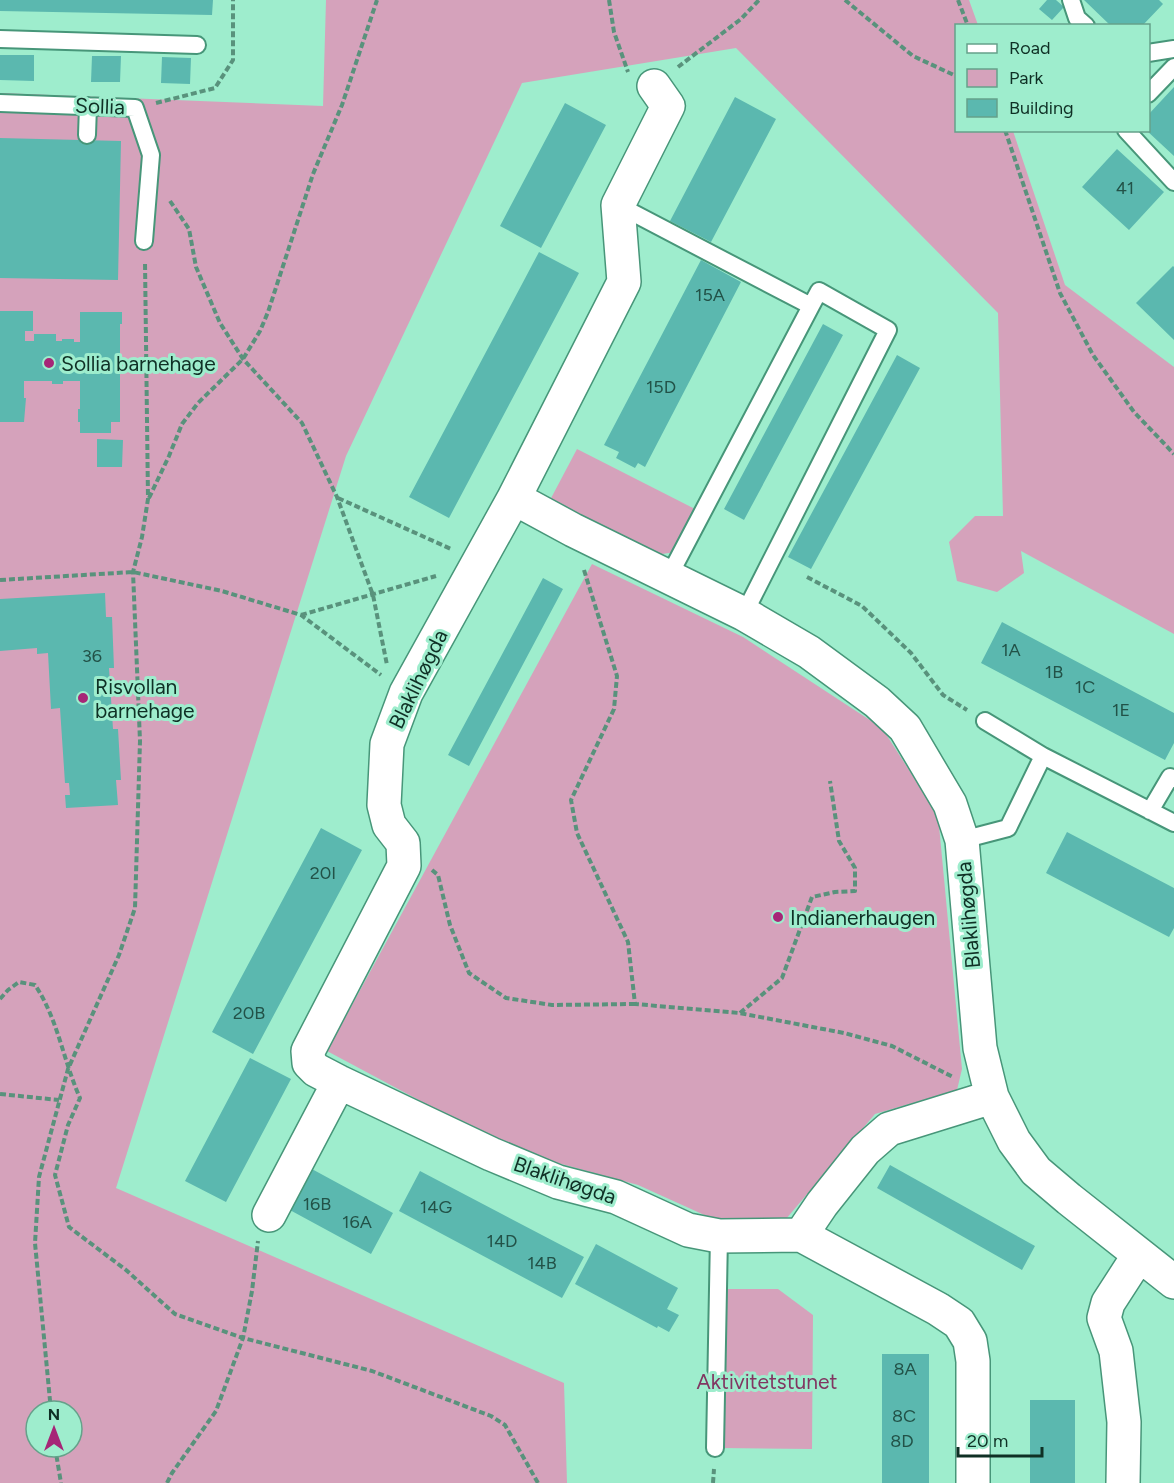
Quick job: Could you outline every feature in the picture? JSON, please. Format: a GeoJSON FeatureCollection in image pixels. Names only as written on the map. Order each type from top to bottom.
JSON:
{"type":"FeatureCollection","features":[{"type":"Feature","properties":{"kind":"street"},"geometry":{"type":"LineString","coordinates":[[618,205],[668,106],[654,86]]}},
{"type":"Feature","properties":{"kind":"street","name":"Blaklihøgda"},"geometry":{"type":"LineString","coordinates":[[618,205],[624,282],[514,498],[406,693],[387,744],[384,805],[389,825],[403,843],[404,866],[308,1051],[309,1063],[316,1070],[339,1082],[491,1154],[558,1182],[616,1197],[688,1230],[719,1236],[801,1235],[938,1309],[959,1323],[970,1341],[973,1361],[974,1483]]}},
{"type":"Feature","properties":{"kind":"street","name":"Blaklihøgda"},"geometry":{"type":"LineString","coordinates":[[514,498],[744,615],[809,652],[878,702],[905,728],[950,804],[962,840],[980,1048],[992,1097],[1014,1141],[1036,1171],[1174,1282]]}},
{"type":"Feature","properties":{"kind":"street"},"geometry":{"type":"LineString","coordinates":[[269,1215],[339,1082]]}},
{"type":"Feature","properties":{"kind":"street"},"geometry":{"type":"LineString","coordinates":[[801,1235],[822,1204],[865,1150],[889,1129],[992,1097]]}},
{"type":"Feature","properties":{"kind":"street"},"geometry":{"type":"LineString","coordinates":[[1123,1483],[1124,1422],[1116,1351],[1104,1318],[1108,1303],[1139,1255]]}},
{"type":"Feature","properties":{"kind":"lane"},"geometry":{"type":"LineString","coordinates":[[1071,0],[1077,18],[1084,24]]}},
{"type":"Feature","properties":{"kind":"lane"},"geometry":{"type":"LineString","coordinates":[[0,39],[197,45]]}},
{"type":"Feature","properties":{"kind":"lane"},"geometry":{"type":"LineString","coordinates":[[1150,53],[1174,49]]}},
{"type":"Feature","properties":{"kind":"lane"},"geometry":{"type":"LineString","coordinates":[[1150,93],[1174,67]]}},
{"type":"Feature","properties":{"kind":"lane","name":"Sollia"},"geometry":{"type":"LineString","coordinates":[[0,103],[135,108],[151,155],[144,242]]}},
{"type":"Feature","properties":{"kind":"lane"},"geometry":{"type":"LineString","coordinates":[[87,135],[88,106]]}},
{"type":"Feature","properties":{"kind":"lane"},"geometry":{"type":"LineString","coordinates":[[1128,132],[1174,182]]}},
{"type":"Feature","properties":{"kind":"lane"},"geometry":{"type":"LineString","coordinates":[[618,205],[811,306]]}},
{"type":"Feature","properties":{"kind":"lane"},"geometry":{"type":"LineString","coordinates":[[668,578],[819,291],[888,330],[744,615]]}},
{"type":"Feature","properties":{"kind":"lane"},"geometry":{"type":"LineString","coordinates":[[985,721],[1043,756],[1174,824]]}},
{"type":"Feature","properties":{"kind":"lane","name":"Blaklihøgda"},"geometry":{"type":"LineString","coordinates":[[962,840],[1008,828],[1043,756]]}},
{"type":"Feature","properties":{"kind":"lane"},"geometry":{"type":"LineString","coordinates":[[1150,811],[1170,777],[1174,779]]}},
{"type":"Feature","properties":{"kind":"lane"},"geometry":{"type":"LineString","coordinates":[[715,1448],[719,1236]]}},
{"type":"Feature","properties":{"kind":"path"},"geometry":{"type":"LineString","coordinates":[[135,108],[215,88],[233,60],[233,0]]}},
{"type":"Feature","properties":{"kind":"path"},"geometry":{"type":"LineString","coordinates":[[148,499],[182,424],[198,403],[243,359],[260,332],[313,174],[342,105],[377,0]]}},
{"type":"Feature","properties":{"kind":"path"},"geometry":{"type":"LineString","coordinates":[[609,0],[614,32],[629,76],[654,86],[741,19],[759,0]]}},
{"type":"Feature","properties":{"kind":"path"},"geometry":{"type":"LineString","coordinates":[[845,0],[913,56],[955,75]]}},
{"type":"Feature","properties":{"kind":"path"},"geometry":{"type":"LineString","coordinates":[[958,0],[967,24]]}},
{"type":"Feature","properties":{"kind":"path"},"geometry":{"type":"LineString","coordinates":[[1006,132],[1060,293],[1093,354],[1134,412],[1174,454]]}},
{"type":"Feature","properties":{"kind":"path"},"geometry":{"type":"LineString","coordinates":[[150,174],[189,229],[196,267],[220,323],[243,359],[302,423],[338,497],[373,595],[387,665],[406,693]]}},
{"type":"Feature","properties":{"kind":"path"},"geometry":{"type":"LineString","coordinates":[[50,1399],[35,1243],[39,1177],[68,1069],[119,955],[135,908],[140,741],[133,572],[148,499],[144,242]]}},
{"type":"Feature","properties":{"kind":"path"},"geometry":{"type":"LineString","coordinates":[[338,497],[479,562]]}},
{"type":"Feature","properties":{"kind":"path"},"geometry":{"type":"LineString","coordinates":[[573,530],[617,676],[614,709],[571,800],[577,832],[628,942],[635,1004]]}},
{"type":"Feature","properties":{"kind":"path"},"geometry":{"type":"LineString","coordinates":[[301,615],[479,562]]}},
{"type":"Feature","properties":{"kind":"path"},"geometry":{"type":"LineString","coordinates":[[0,580],[133,572],[222,591],[301,615],[406,693]]}},
{"type":"Feature","properties":{"kind":"path"},"geometry":{"type":"LineString","coordinates":[[807,577],[862,606],[911,653],[943,694],[985,721]]}},
{"type":"Feature","properties":{"kind":"path"},"geometry":{"type":"LineString","coordinates":[[739,1013],[782,978],[812,897],[855,891],[855,868],[839,841],[830,781]]}},
{"type":"Feature","properties":{"kind":"path"},"geometry":{"type":"LineString","coordinates":[[403,843],[438,875],[450,925],[470,973],[506,998],[552,1005],[635,1004],[739,1013],[844,1033],[892,1046],[992,1097]]}},
{"type":"Feature","properties":{"kind":"path"},"geometry":{"type":"LineString","coordinates":[[0,999],[20,982],[35,985],[56,1026],[68,1069],[80,1098],[68,1125],[55,1175],[69,1227],[126,1270],[175,1314],[243,1338],[372,1371],[491,1416],[505,1425],[538,1483]]}},
{"type":"Feature","properties":{"kind":"path"},"geometry":{"type":"LineString","coordinates":[[0,1094],[59,1100]]}},
{"type":"Feature","properties":{"kind":"path"},"geometry":{"type":"LineString","coordinates":[[167,1483],[216,1411],[243,1338],[252,1291],[256,1245],[269,1215]]}},
{"type":"Feature","properties":{"kind":"path"},"geometry":{"type":"LineString","coordinates":[[57,1459],[61,1483]]}},
{"type":"Feature","properties":{"kind":"green space"},"geometry":{"type":"Polygon","coordinates":[[[326,0],[969,0],[978,24],[955,24],[955,132],[1013,132],[1065,285],[1174,367],[1174,634],[1021,551],[1024,573],[997,592],[957,581],[949,542],[975,516],[1003,516],[998,313],[736,48],[522,83],[346,456],[116,1188],[564,1383],[567,1483],[0,1483],[0,93],[323,106],[326,0]]]}},
{"type":"Feature","properties":{"kind":"green space"},"geometry":{"type":"Polygon","coordinates":[[[577,449],[695,509],[676,552],[662,554],[645,552],[549,502],[577,449]]]}},
{"type":"Feature","properties":{"kind":"green space"},"geometry":{"type":"Polygon","coordinates":[[[592,564],[743,637],[882,728],[938,815],[962,1069],[957,1090],[875,1114],[786,1219],[722,1223],[638,1185],[514,1151],[327,1051],[592,564]]]}},
{"type":"Feature","properties":{"kind":"green space","name":"Aktivitetstunet"},"geometry":{"type":"Polygon","coordinates":[[[725,1289],[778,1289],[813,1315],[812,1449],[720,1448],[725,1289]]]}},
{"type":"Feature","properties":{"kind":"building"},"geometry":{"type":"Polygon","coordinates":[[[0,0],[213,0],[212,15],[0,11],[0,0]]]}},
{"type":"Feature","properties":{"kind":"building"},"geometry":{"type":"Polygon","coordinates":[[[1047,0],[1056,0],[1064,7],[1052,20],[1039,9],[1047,0]]]}},
{"type":"Feature","properties":{"kind":"building"},"geometry":{"type":"Polygon","coordinates":[[[1084,0],[1159,0],[1163,4],[1144,24],[1109,24],[1084,0]]]}},
{"type":"Feature","properties":{"kind":"building"},"geometry":{"type":"Polygon","coordinates":[[[0,55],[34,55],[34,81],[0,80],[0,55]]]}},
{"type":"Feature","properties":{"kind":"building"},"geometry":{"type":"Polygon","coordinates":[[[92,56],[121,56],[120,82],[91,82],[92,56]]]}},
{"type":"Feature","properties":{"kind":"building"},"geometry":{"type":"Polygon","coordinates":[[[162,57],[191,58],[190,84],[161,83],[162,57]]]}},
{"type":"Feature","properties":{"kind":"building"},"geometry":{"type":"Polygon","coordinates":[[[1174,87],[1174,156],[1148,132],[1150,132],[1150,113],[1174,87]]]}},
{"type":"Feature","properties":{"kind":"building"},"geometry":{"type":"Polygon","coordinates":[[[735,97],[776,119],[711,242],[670,221],[735,97]]]}},
{"type":"Feature","properties":{"kind":"building"},"geometry":{"type":"Polygon","coordinates":[[[565,103],[606,125],[541,248],[500,226],[565,103]]]}},
{"type":"Feature","properties":{"kind":"building"},"geometry":{"type":"Polygon","coordinates":[[[0,138],[121,141],[118,280],[0,278],[0,138]]]}},
{"type":"Feature","properties":{"kind":"building"},"geometry":{"type":"Polygon","coordinates":[[[1117,149],[1164,192],[1129,230],[1082,187],[1117,149]]]}},
{"type":"Feature","properties":{"kind":"building"},"geometry":{"type":"Polygon","coordinates":[[[539,252],[579,273],[449,518],[409,497],[539,252]]]}},
{"type":"Feature","properties":{"kind":"building"},"geometry":{"type":"Polygon","coordinates":[[[701,260],[741,282],[645,467],[638,463],[635,468],[616,458],[619,452],[604,445],[701,260]]]}},
{"type":"Feature","properties":{"kind":"building"},"geometry":{"type":"Polygon","coordinates":[[[1174,267],[1174,340],[1136,303],[1174,267]]]}},
{"type":"Feature","properties":{"kind":"building"},"geometry":{"type":"Polygon","coordinates":[[[0,311],[33,311],[33,331],[25,331],[25,341],[34,341],[34,334],[56,334],[56,341],[74,339],[74,342],[80,342],[80,312],[122,312],[120,422],[111,422],[111,433],[80,433],[78,409],[80,409],[80,381],[63,381],[63,384],[52,384],[52,381],[24,381],[24,398],[26,398],[24,422],[0,422],[0,311]]]}},
{"type":"Feature","properties":{"kind":"building"},"geometry":{"type":"Polygon","coordinates":[[[823,324],[843,335],[744,520],[724,509],[823,324]]]}},
{"type":"Feature","properties":{"kind":"building"},"geometry":{"type":"Polygon","coordinates":[[[897,355],[920,368],[811,569],[788,557],[897,355]]]}},
{"type":"Feature","properties":{"kind":"building"},"geometry":{"type":"Polygon","coordinates":[[[97,439],[123,440],[122,467],[97,467],[97,439]]]}},
{"type":"Feature","properties":{"kind":"building"},"geometry":{"type":"Polygon","coordinates":[[[543,578],[563,589],[469,766],[448,755],[543,578]]]}},
{"type":"Feature","properties":{"kind":"building"},"geometry":{"type":"Polygon","coordinates":[[[105,593],[106,617],[112,617],[114,668],[109,668],[113,729],[118,729],[121,780],[116,780],[118,805],[66,808],[65,795],[70,795],[69,783],[65,783],[60,708],[51,709],[48,653],[37,654],[37,648],[0,651],[0,599],[105,593]]]}},
{"type":"Feature","properties":{"kind":"building"},"geometry":{"type":"Polygon","coordinates":[[[1002,622],[1174,713],[1174,743],[1165,760],[981,663],[1002,622]]]}},
{"type":"Feature","properties":{"kind":"building"},"geometry":{"type":"Polygon","coordinates":[[[321,828],[362,850],[253,1054],[212,1032],[321,828]]]}},
{"type":"Feature","properties":{"kind":"building"},"geometry":{"type":"Polygon","coordinates":[[[1067,832],[1174,888],[1174,928],[1169,937],[1046,873],[1067,832]]]}},
{"type":"Feature","properties":{"kind":"building"},"geometry":{"type":"Polygon","coordinates":[[[250,1058],[291,1079],[226,1202],[185,1181],[250,1058]]]}},
{"type":"Feature","properties":{"kind":"building"},"geometry":{"type":"Polygon","coordinates":[[[890,1165],[1035,1246],[1022,1270],[877,1188],[890,1165]]]}},
{"type":"Feature","properties":{"kind":"building"},"geometry":{"type":"Polygon","coordinates":[[[310,1168],[393,1213],[371,1254],[288,1209],[310,1168]]]}},
{"type":"Feature","properties":{"kind":"building"},"geometry":{"type":"Polygon","coordinates":[[[420,1171],[584,1257],[562,1298],[399,1211],[420,1171]]]}},
{"type":"Feature","properties":{"kind":"building"},"geometry":{"type":"Polygon","coordinates":[[[596,1244],[678,1288],[667,1309],[679,1315],[669,1332],[658,1326],[657,1328],[575,1284],[596,1244]]]}},
{"type":"Feature","properties":{"kind":"building"},"geometry":{"type":"Polygon","coordinates":[[[882,1354],[929,1354],[929,1483],[882,1483],[882,1354]]]}},
{"type":"Feature","properties":{"kind":"building"},"geometry":{"type":"Polygon","coordinates":[[[1030,1400],[1075,1400],[1075,1483],[1030,1483],[1030,1400]]]}},
{"type":"Feature","properties":{"kind":"place","name":"Sollia barnehage"},"geometry":{"type":"Point","coordinates":[49,363]}},
{"type":"Feature","properties":{"kind":"place","name":"Risvollan barnehage"},"geometry":{"type":"Point","coordinates":[83,698]}},
{"type":"Feature","properties":{"kind":"place","name":"Indianerhaugen"},"geometry":{"type":"Point","coordinates":[778,917]}}]}
